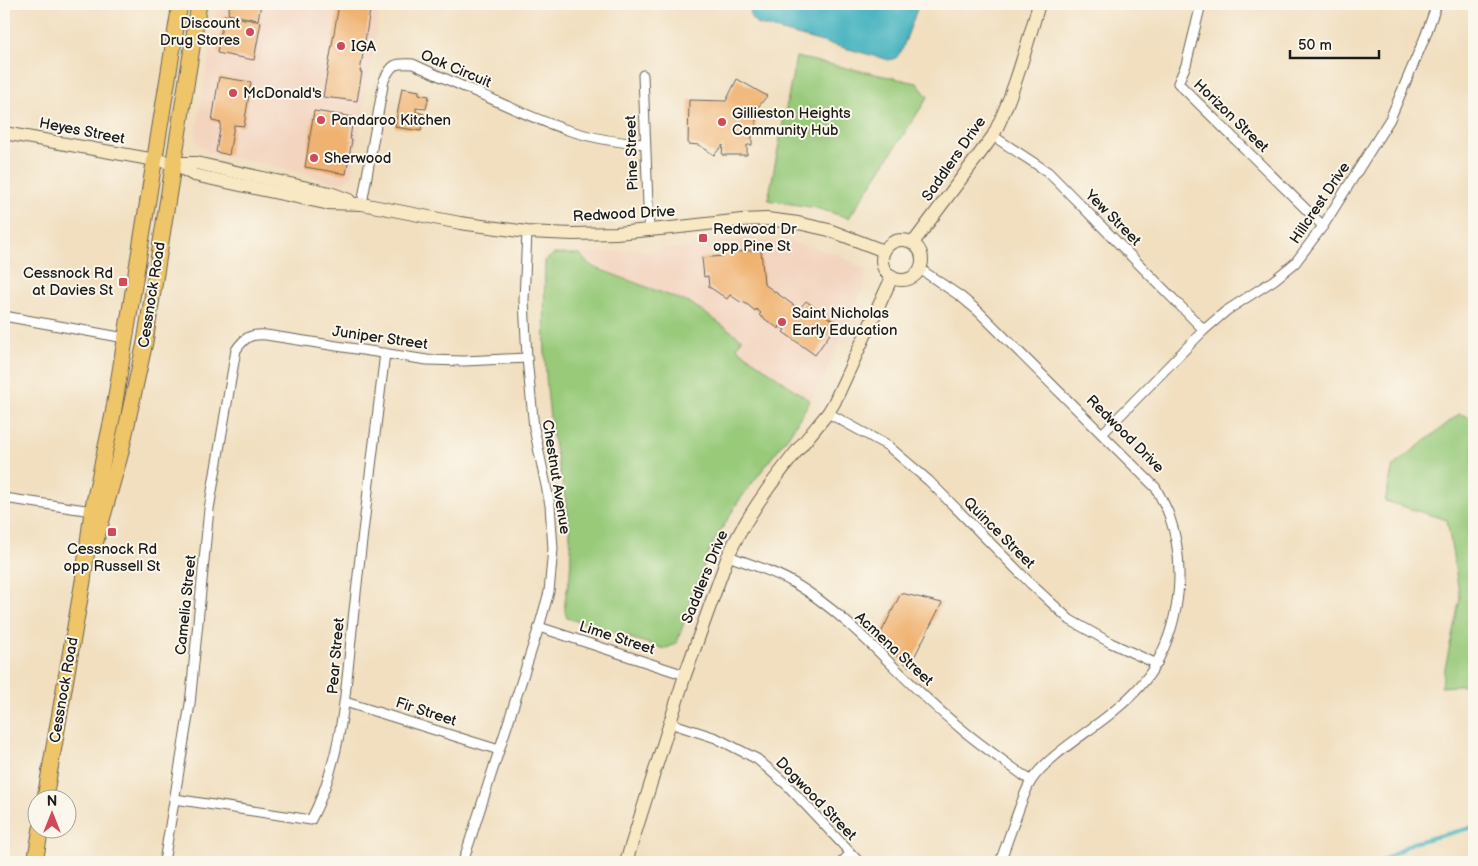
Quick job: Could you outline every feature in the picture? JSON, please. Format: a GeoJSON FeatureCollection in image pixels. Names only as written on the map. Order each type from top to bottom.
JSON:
{"type":"FeatureCollection","features":[{"type":"Feature","properties":{"kind":"main road","name":"Cessnock Road"},"geometry":{"type":"LineString","coordinates":[[48,788],[83,581],[92,512],[112,414],[180,4]]}},
{"type":"Feature","properties":{"kind":"main road","name":"Cessnock Road"},"geometry":{"type":"LineString","coordinates":[[83,581],[120,456],[145,342],[172,163],[199,4]]}},
{"type":"Feature","properties":{"kind":"main road"},"geometry":{"type":"LineString","coordinates":[[35,862],[39,838]]}},
{"type":"Feature","properties":{"kind":"street","name":"Saddlers Drive"},"geometry":{"type":"LineString","coordinates":[[913,243],[993,136],[1016,81],[1039,4]]}},
{"type":"Feature","properties":{"kind":"street","name":"Horizon Street"},"geometry":{"type":"LineString","coordinates":[[1201,4],[1186,65],[1178,83],[1324,226]]}},
{"type":"Feature","properties":{"kind":"street","name":"Hillcrest Drive"},"geometry":{"type":"LineString","coordinates":[[1102,434],[1204,330],[1226,311],[1274,280],[1295,263],[1324,226],[1390,119],[1425,37],[1436,4]]}},
{"type":"Feature","properties":{"kind":"street","name":"Oak Circuit"},"geometry":{"type":"LineString","coordinates":[[362,204],[384,80],[389,69],[399,63],[413,64],[565,130],[606,141],[645,144]]}},
{"type":"Feature","properties":{"kind":"street","name":"Pine Street"},"geometry":{"type":"LineString","coordinates":[[643,75],[649,230]]}},
{"type":"Feature","properties":{"kind":"street","name":"Heyes Street"},"geometry":{"type":"LineString","coordinates":[[4,133],[172,163]]}},
{"type":"Feature","properties":{"kind":"street","name":"Yew Street"},"geometry":{"type":"LineString","coordinates":[[993,136],[1048,172],[1204,330]]}},
{"type":"Feature","properties":{"kind":"street","name":"Redwood Drive"},"geometry":{"type":"LineString","coordinates":[[172,163],[196,163],[330,193],[362,204],[460,223],[527,232],[591,234],[766,219],[798,223],[829,230],[884,251]]}},
{"type":"Feature","properties":{"kind":"street","name":"Chestnut Avenue"},"geometry":{"type":"LineString","coordinates":[[463,862],[549,592],[553,549],[550,505],[534,428],[527,358],[524,300],[527,232]]}},
{"type":"Feature","properties":{"kind":"street"},"geometry":{"type":"LineString","coordinates":[[899,240],[913,243],[922,255],[920,270],[908,279],[902,280],[892,277],[883,265],[884,251],[890,244],[899,240]]}},
{"type":"Feature","properties":{"kind":"street","name":"Redwood Drive"},"geometry":{"type":"LineString","coordinates":[[920,270],[960,296],[978,311],[1156,488],[1169,515],[1177,549],[1179,583],[1176,612],[1168,639],[1157,664],[1136,692],[1050,761],[1031,781],[1022,800],[1000,862]]}},
{"type":"Feature","properties":{"kind":"street","name":"Saddlers Drive"},"geometry":{"type":"LineString","coordinates":[[626,862],[685,675],[735,538],[769,485],[828,414],[892,277]]}},
{"type":"Feature","properties":{"kind":"street"},"geometry":{"type":"LineString","coordinates":[[4,316],[125,338]]}},
{"type":"Feature","properties":{"kind":"street","name":"Juniper Street"},"geometry":{"type":"LineString","coordinates":[[236,350],[243,340],[254,334],[427,360],[464,361],[527,358]]}},
{"type":"Feature","properties":{"kind":"street","name":"Camelia Street"},"geometry":{"type":"LineString","coordinates":[[164,862],[190,704],[209,509],[236,350]]}},
{"type":"Feature","properties":{"kind":"street","name":"Pear Street"},"geometry":{"type":"LineString","coordinates":[[175,800],[312,820],[322,798],[334,760],[345,702],[363,530],[385,354]]}},
{"type":"Feature","properties":{"kind":"street","name":"Quince Street"},"geometry":{"type":"LineString","coordinates":[[828,414],[888,446],[929,481],[1031,584],[1070,620],[1110,643],[1157,664]]}},
{"type":"Feature","properties":{"kind":"street"},"geometry":{"type":"LineString","coordinates":[[4,498],[92,512]]}},
{"type":"Feature","properties":{"kind":"street","name":"Acmena Street"},"geometry":{"type":"LineString","coordinates":[[728,556],[776,574],[818,599],[847,623],[957,726],[1031,781]]}},
{"type":"Feature","properties":{"kind":"street","name":"Lime Street"},"geometry":{"type":"LineString","coordinates":[[539,627],[685,675]]}},
{"type":"Feature","properties":{"kind":"street","name":"Fir Street"},"geometry":{"type":"LineString","coordinates":[[345,702],[498,750]]}},
{"type":"Feature","properties":{"kind":"street","name":"Dogwood Street"},"geometry":{"type":"LineString","coordinates":[[670,723],[716,738],[757,759],[787,785],[859,862]]}},
{"type":"Feature","properties":{"kind":"street"},"geometry":{"type":"LineString","coordinates":[[842,862],[850,854]]}},
{"type":"Feature","properties":{"kind":"shaded area"},"geometry":{"type":"Polygon","coordinates":[[[218,4],[381,4],[352,175],[341,183],[321,179],[311,174],[211,153],[205,150],[195,138],[218,4]]]}},
{"type":"Feature","properties":{"kind":"shaded area","name":"Saint Nicholas Early Education"},"geometry":{"type":"Polygon","coordinates":[[[751,239],[789,242],[811,247],[840,256],[863,269],[865,284],[824,376],[810,401],[738,349],[737,347],[742,340],[692,304],[593,267],[580,254],[680,248],[722,241],[751,239]]]}},
{"type":"Feature","properties":{"kind":"green space"},"geometry":{"type":"Polygon","coordinates":[[[796,57],[917,83],[928,97],[849,218],[816,208],[768,200],[796,57]]]}},
{"type":"Feature","properties":{"kind":"green space"},"geometry":{"type":"Polygon","coordinates":[[[554,254],[580,254],[593,267],[692,304],[742,339],[737,347],[738,349],[810,401],[789,435],[738,502],[711,547],[677,643],[665,649],[567,618],[565,613],[570,569],[570,536],[549,410],[545,346],[545,261],[554,254]]]}},
{"type":"Feature","properties":{"kind":"green space"},"geometry":{"type":"Polygon","coordinates":[[[1459,414],[1474,418],[1474,685],[1441,687],[1460,598],[1447,520],[1385,501],[1393,466],[1459,414]]]}},
{"type":"Feature","properties":{"kind":"water"},"geometry":{"type":"Polygon","coordinates":[[[751,4],[919,4],[902,50],[896,58],[889,60],[756,24],[750,16],[751,4]]]}},
{"type":"Feature","properties":{"kind":"building"},"geometry":{"type":"Polygon","coordinates":[[[230,4],[261,4],[258,20],[228,14],[230,4]]]}},
{"type":"Feature","properties":{"kind":"building"},"geometry":{"type":"Polygon","coordinates":[[[339,4],[371,4],[357,101],[323,97],[339,4]]]}},
{"type":"Feature","properties":{"kind":"building"},"geometry":{"type":"Polygon","coordinates":[[[224,15],[261,22],[254,60],[217,53],[224,15]]]}},
{"type":"Feature","properties":{"kind":"building","name":"McDonald's"},"geometry":{"type":"Polygon","coordinates":[[[219,77],[251,82],[244,126],[234,125],[229,155],[216,152],[221,123],[212,121],[219,77]]]}},
{"type":"Feature","properties":{"kind":"building","name":"Gillieston Heights Community Hub"},"geometry":{"type":"Polygon","coordinates":[[[737,79],[767,96],[755,111],[747,116],[756,116],[756,128],[747,128],[747,130],[752,130],[752,145],[747,145],[747,155],[722,155],[723,145],[714,155],[699,145],[688,144],[689,100],[726,101],[737,79]]]}},
{"type":"Feature","properties":{"kind":"building"},"geometry":{"type":"Polygon","coordinates":[[[402,88],[419,91],[419,94],[429,96],[426,109],[416,108],[416,112],[424,114],[421,131],[395,127],[402,88]]]}},
{"type":"Feature","properties":{"kind":"building"},"geometry":{"type":"Polygon","coordinates":[[[314,111],[353,117],[350,139],[352,140],[346,174],[305,167],[314,111]]]}},
{"type":"Feature","properties":{"kind":"building"},"geometry":{"type":"Polygon","coordinates":[[[734,247],[735,252],[761,250],[764,284],[799,309],[806,301],[837,324],[815,355],[783,332],[785,330],[780,326],[779,329],[759,315],[761,313],[756,309],[755,311],[730,295],[727,299],[709,288],[708,276],[704,277],[702,258],[723,256],[722,248],[734,247]]]}},
{"type":"Feature","properties":{"kind":"building"},"geometry":{"type":"Polygon","coordinates":[[[901,593],[942,603],[909,667],[878,639],[901,593]]]}},
{"type":"Feature","properties":{"kind":"waterway"},"geometry":{"type":"LineString","coordinates":[[1380,862],[1412,843],[1474,827]]}},
{"type":"Feature","properties":{"kind":"place","name":"Discount Drug Stores"},"geometry":{"type":"Point","coordinates":[250,32]}},
{"type":"Feature","properties":{"kind":"place","name":"IGA"},"geometry":{"type":"Point","coordinates":[341,46]}},
{"type":"Feature","properties":{"kind":"place","name":"McDonald's"},"geometry":{"type":"Point","coordinates":[233,93]}},
{"type":"Feature","properties":{"kind":"place","name":"Pandaroo Kitchen"},"geometry":{"type":"Point","coordinates":[321,120]}},
{"type":"Feature","properties":{"kind":"place","name":"Gillieston Heights Community Hub"},"geometry":{"type":"Point","coordinates":[722,122]}},
{"type":"Feature","properties":{"kind":"place","name":"Sherwood"},"geometry":{"type":"Point","coordinates":[314,158]}},
{"type":"Feature","properties":{"kind":"place","name":"Redwood Dr opp Pine St"},"geometry":{"type":"Point","coordinates":[703,238]}},
{"type":"Feature","properties":{"kind":"place","name":"Cessnock Rd at Davies St"},"geometry":{"type":"Point","coordinates":[123,282]}},
{"type":"Feature","properties":{"kind":"place","name":"Saint Nicholas Early Education"},"geometry":{"type":"Point","coordinates":[782,322]}},
{"type":"Feature","properties":{"kind":"place","name":"Cessnock Rd opp Russell St"},"geometry":{"type":"Point","coordinates":[112,532]}}]}
